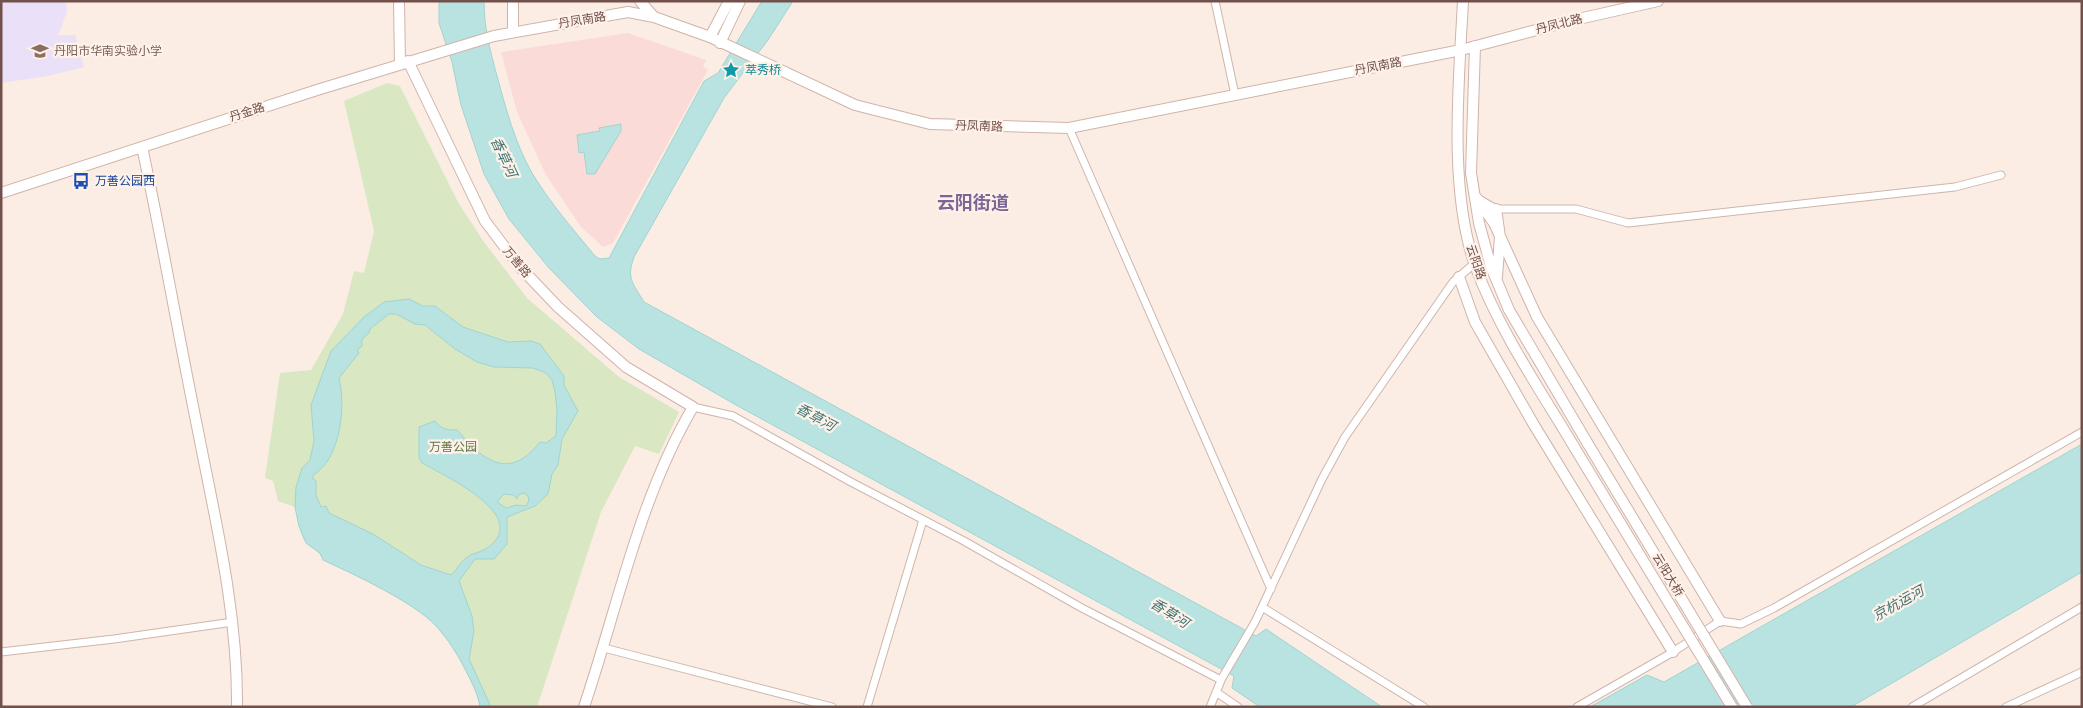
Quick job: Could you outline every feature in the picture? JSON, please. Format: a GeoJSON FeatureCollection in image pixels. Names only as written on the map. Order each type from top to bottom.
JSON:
{"type":"FeatureCollection","features":[{"type":"Feature","properties":{"kind":"street","name":"万善路"},"geometry":{"type":"LineString","coordinates":[[399,1],[404,63],[485,221],[519,266],[558,306],[626,367],[692,407]]}},
{"type":"Feature","properties":{"kind":"street"},"geometry":{"type":"LineString","coordinates":[[513,1],[513,31]]}},
{"type":"Feature","properties":{"kind":"street"},"geometry":{"type":"LineString","coordinates":[[640,1],[654,17]]}},
{"type":"Feature","properties":{"kind":"street"},"geometry":{"type":"LineString","coordinates":[[710,37],[729,1]]}},
{"type":"Feature","properties":{"kind":"street"},"geometry":{"type":"LineString","coordinates":[[720,43],[740,1]]}},
{"type":"Feature","properties":{"kind":"street"},"geometry":{"type":"LineString","coordinates":[[1215,1],[1235,95]]}},
{"type":"Feature","properties":{"kind":"street","name":"云阳路"},"geometry":{"type":"LineString","coordinates":[[1463,1],[1458,156],[1461,207],[1475,263],[1505,331],[1576,450]]}},
{"type":"Feature","properties":{"kind":"street","name":"丹凤北路"},"geometry":{"type":"LineString","coordinates":[[1461,50],[1574,20],[1658,1]]}},
{"type":"Feature","properties":{"kind":"street","name":"丹凤南路"},"geometry":{"type":"LineString","coordinates":[[494,36],[513,31],[628,12],[654,17],[710,37],[855,105],[930,124],[1070,128],[1461,50]]}},
{"type":"Feature","properties":{"kind":"street","name":"丹金路"},"geometry":{"type":"LineString","coordinates":[[1,193],[142,146],[494,36]]}},
{"type":"Feature","properties":{"kind":"street","name":"云阳路"},"geometry":{"type":"LineString","coordinates":[[1475,46],[1471,173],[1478,223],[1496,280],[1509,310],[1588,444]]}},
{"type":"Feature","properties":{"kind":"street"},"geometry":{"type":"LineString","coordinates":[[1070,128],[1271,589]]}},
{"type":"Feature","properties":{"kind":"street"},"geometry":{"type":"LineString","coordinates":[[142,146],[166,259],[178,335],[233,622],[237,707]]}},
{"type":"Feature","properties":{"kind":"street"},"geometry":{"type":"LineString","coordinates":[[1474,196],[1496,209],[1576,209],[1628,223],[1955,187],[2001,175]]}},
{"type":"Feature","properties":{"kind":"street"},"geometry":{"type":"LineString","coordinates":[[1474,196],[1494,223],[1537,317],[1720,621]]}},
{"type":"Feature","properties":{"kind":"street"},"geometry":{"type":"LineString","coordinates":[[1496,209],[1500,237],[1496,280]]}},
{"type":"Feature","properties":{"kind":"street"},"geometry":{"type":"LineString","coordinates":[[1210,707],[1221,679],[1255,622],[1322,479],[1345,437],[1453,282],[1475,263]]}},
{"type":"Feature","properties":{"kind":"street"},"geometry":{"type":"LineString","coordinates":[[1458,277],[1475,322],[1534,425],[1673,652]]}},
{"type":"Feature","properties":{"kind":"street"},"geometry":{"type":"LineString","coordinates":[[584,707],[656,480],[674,438],[692,407],[733,416],[1221,679]]}},
{"type":"Feature","properties":{"kind":"street"},"geometry":{"type":"LineString","coordinates":[[1577,707],[1673,652],[1720,621],[1741,624],[1774,608],[2082,432]]}},
{"type":"Feature","properties":{"kind":"street","name":"云阳大桥"},"geometry":{"type":"LineString","coordinates":[[1588,444],[1747,707]]}},
{"type":"Feature","properties":{"kind":"street","name":"云阳大桥"},"geometry":{"type":"LineString","coordinates":[[1576,450],[1732,707]]}},
{"type":"Feature","properties":{"kind":"street"},"geometry":{"type":"LineString","coordinates":[[867,707],[923,520]]}},
{"type":"Feature","properties":{"kind":"street"},"geometry":{"type":"LineString","coordinates":[[1912,707],[2082,606]]}},
{"type":"Feature","properties":{"kind":"street"},"geometry":{"type":"LineString","coordinates":[[1262,607],[1424,707]]}},
{"type":"Feature","properties":{"kind":"street"},"geometry":{"type":"LineString","coordinates":[[1,652],[114,639],[233,622]]}},
{"type":"Feature","properties":{"kind":"street"},"geometry":{"type":"LineString","coordinates":[[604,648],[832,707]]}},
{"type":"Feature","properties":{"kind":"street"},"geometry":{"type":"LineString","coordinates":[[2006,707],[2082,672]]}},
{"type":"Feature","properties":{"kind":"street"},"geometry":{"type":"LineString","coordinates":[[1216,692],[1238,707]]}},
{"type":"Feature","properties":{"kind":"shaded area","name":"丹阳市华南实验小学"},"geometry":{"type":"Polygon","coordinates":[[[1,1],[66,1],[67,12],[58,35],[75,35],[84,67],[48,76],[1,83],[1,1]]]}},
{"type":"Feature","properties":{"kind":"shaded area"},"geometry":{"type":"Polygon","coordinates":[[[628,33],[706,60],[703,66],[708,70],[613,243],[603,247],[581,227],[546,175],[517,112],[501,52],[628,33]]]}},
{"type":"Feature","properties":{"kind":"green space","name":"万善公园"},"geometry":{"type":"Polygon","coordinates":[[[387,83],[400,86],[459,204],[484,242],[527,298],[619,377],[679,412],[659,454],[635,446],[601,512],[537,707],[479,707],[477,694],[465,668],[436,626],[398,598],[323,560],[306,543],[295,507],[278,501],[273,481],[265,478],[280,373],[311,370],[343,314],[354,271],[364,273],[374,231],[344,101],[387,83]]]}},
{"type":"Feature","properties":{"kind":"water","name":"香草河"},"geometry":{"type":"Polygon","coordinates":[[[439,1],[484,1],[486,30],[492,57],[521,150],[532,173],[546,195],[595,256],[600,259],[609,258],[704,81],[718,73],[762,1],[793,1],[768,40],[724,98],[634,257],[631,271],[632,281],[644,302],[1256,636],[1266,629],[1382,707],[1260,707],[1232,688],[1234,676],[736,405],[639,349],[597,317],[549,268],[509,219],[484,174],[461,105],[452,62],[439,23],[439,1]]]}},
{"type":"Feature","properties":{"kind":"water"},"geometry":{"type":"Polygon","coordinates":[[[621,124],[621,131],[595,174],[587,174],[584,152],[579,153],[577,135],[600,131],[599,128],[621,124]]]}},
{"type":"Feature","properties":{"kind":"water"},"geometry":{"type":"Polygon","coordinates":[[[409,299],[423,306],[435,306],[463,327],[508,342],[531,341],[540,344],[564,376],[564,385],[578,411],[562,439],[558,465],[552,474],[548,494],[535,506],[507,517],[507,544],[494,559],[475,559],[459,581],[472,616],[474,631],[469,659],[491,707],[480,707],[478,698],[463,665],[449,642],[436,626],[398,598],[323,560],[320,553],[306,543],[299,526],[295,507],[296,487],[302,468],[310,460],[314,441],[311,405],[331,351],[364,317],[384,302],[409,299]],[[389,314],[370,329],[369,333],[362,339],[362,346],[357,350],[359,353],[339,378],[342,403],[339,431],[330,457],[313,475],[313,479],[316,481],[316,495],[321,507],[326,506],[329,513],[373,534],[421,565],[451,575],[466,558],[483,550],[495,541],[500,530],[498,518],[489,506],[476,495],[422,463],[419,458],[419,427],[435,421],[439,426],[450,430],[457,430],[470,445],[489,459],[498,463],[507,464],[515,462],[523,458],[540,442],[546,443],[556,436],[557,410],[555,392],[552,380],[546,373],[533,368],[494,367],[477,362],[455,349],[425,325],[415,324],[396,314],[389,314]],[[524,493],[518,495],[517,499],[513,495],[504,494],[497,502],[506,508],[516,505],[526,506],[529,501],[528,496],[524,493]]]}},
{"type":"Feature","properties":{"kind":"water","name":"京杭运河"},"geometry":{"type":"Polygon","coordinates":[[[2082,444],[2082,572],[1851,707],[1590,707],[1647,675],[1664,682],[2082,444]]]}},
{"type":"Feature","properties":{"kind":"place","name":"丹阳市华南实验小学"},"geometry":{"type":"Point","coordinates":[40,51]}},
{"type":"Feature","properties":{"kind":"place","name":"萃秀桥"},"geometry":{"type":"Point","coordinates":[731,70]}},
{"type":"Feature","properties":{"kind":"place","name":"万善公园西"},"geometry":{"type":"Point","coordinates":[81,181]}},
{"type":"Feature","properties":{"kind":"district","name":"云阳街道"},"geometry":{"type":"Point","coordinates":[973,202]}}]}
